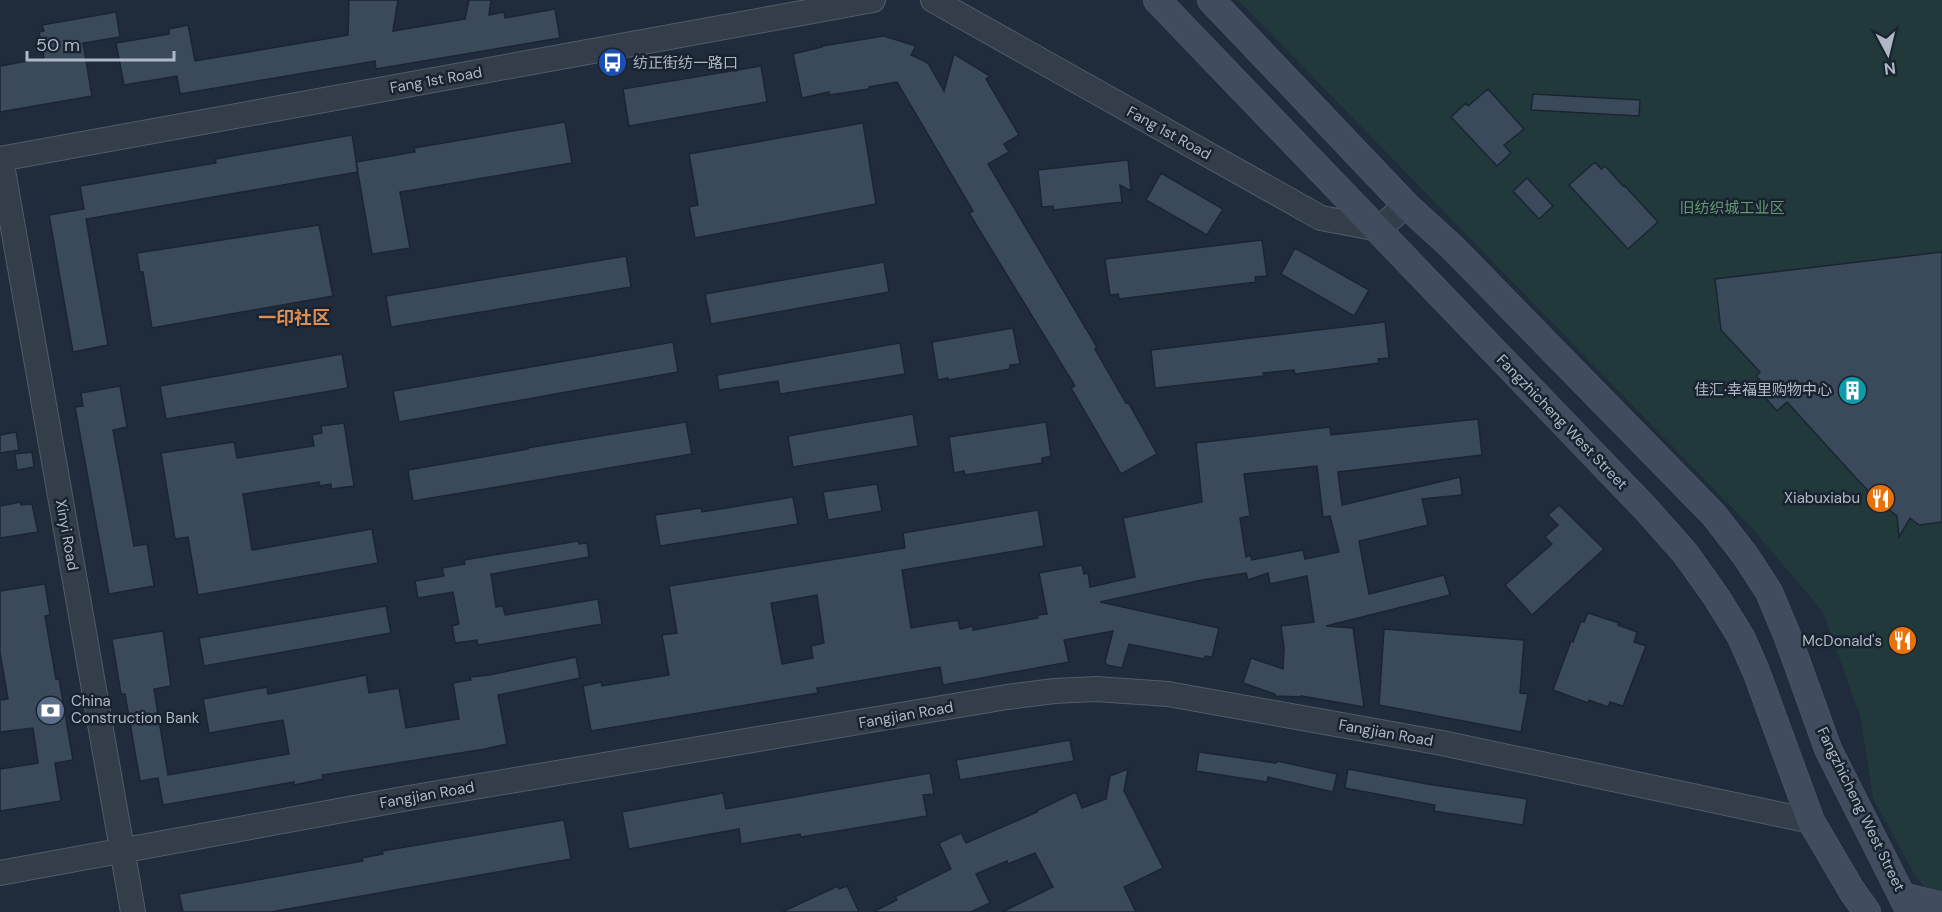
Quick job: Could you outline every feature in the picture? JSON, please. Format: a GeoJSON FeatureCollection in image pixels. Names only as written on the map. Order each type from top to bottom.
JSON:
{"type":"FeatureCollection","features":[{"type":"Feature","properties":{"kind":"main road","name":"Fangzhicheng West Street"},"geometry":{"type":"LineString","coordinates":[[1157,0],[1379,229],[1645,508],[1685,553],[1741,637],[1756,671],[1811,821],[1860,905]]}},
{"type":"Feature","properties":{"kind":"main road","name":"Fangzhicheng West Street"},"geometry":{"type":"LineString","coordinates":[[1211,0],[1406,205],[1452,247],[1713,514],[1768,592],[1787,635],[1828,749],[1906,904]]}},
{"type":"Feature","properties":{"kind":"main road"},"geometry":{"type":"LineString","coordinates":[[1906,904],[1942,906]]}},
{"type":"Feature","properties":{"kind":"street","name":"Fang 1st Road"},"geometry":{"type":"LineString","coordinates":[[1,159],[873,0]]}},
{"type":"Feature","properties":{"kind":"street","name":"Fang 1st Road"},"geometry":{"type":"LineString","coordinates":[[933,0],[1320,218],[1379,229]]}},
{"type":"Feature","properties":{"kind":"street","name":"Xinyi Road"},"geometry":{"type":"LineString","coordinates":[[1,159],[133,912]]}},
{"type":"Feature","properties":{"kind":"street"},"geometry":{"type":"LineString","coordinates":[[1379,229],[1406,205]]}},
{"type":"Feature","properties":{"kind":"street","name":"Fangjian Road"},"geometry":{"type":"LineString","coordinates":[[0,873],[404,799],[995,699],[1054,691],[1096,689],[1168,694],[1442,743],[1811,821]]}},
{"type":"Feature","properties":{"kind":"green space","name":"旧纺织城工业区"},"geometry":{"type":"Polygon","coordinates":[[[1238,0],[1942,0],[1942,893],[1926,888],[1916,877],[1873,798],[1861,719],[1823,612],[1752,528],[1238,0]]]}},
{"type":"Feature","properties":{"kind":"building"},"geometry":{"type":"Polygon","coordinates":[[[349,0],[398,0],[393,31],[465,19],[469,0],[491,0],[489,15],[504,12],[505,18],[555,9],[560,38],[376,69],[375,61],[180,94],[177,76],[124,85],[116,43],[169,34],[169,29],[188,25],[195,61],[348,35],[349,0]]]}},
{"type":"Feature","properties":{"kind":"building"},"geometry":{"type":"Polygon","coordinates":[[[116,12],[120,37],[83,43],[92,96],[0,112],[0,66],[44,58],[39,32],[44,31],[42,25],[116,12]]]}},
{"type":"Feature","properties":{"kind":"building"},"geometry":{"type":"Polygon","coordinates":[[[884,36],[916,46],[911,55],[928,63],[944,91],[954,54],[990,76],[986,79],[1019,135],[1004,144],[1009,152],[988,164],[1097,347],[1095,349],[1157,454],[1121,474],[1071,388],[1075,386],[969,213],[973,211],[897,82],[869,87],[869,89],[829,95],[829,92],[802,98],[793,54],[822,46],[884,36]]]}},
{"type":"Feature","properties":{"kind":"building"},"geometry":{"type":"Polygon","coordinates":[[[761,66],[767,102],[629,126],[623,89],[761,66]]]}},
{"type":"Feature","properties":{"kind":"building"},"geometry":{"type":"Polygon","coordinates":[[[1488,89],[1524,129],[1504,145],[1511,153],[1497,166],[1451,117],[1466,103],[1468,106],[1488,89]]]}},
{"type":"Feature","properties":{"kind":"building"},"geometry":{"type":"Polygon","coordinates":[[[1533,94],[1640,100],[1639,116],[1531,110],[1533,94]]]}},
{"type":"Feature","properties":{"kind":"building"},"geometry":{"type":"Polygon","coordinates":[[[565,122],[572,163],[400,192],[410,248],[372,254],[356,162],[415,152],[414,148],[565,122]]]}},
{"type":"Feature","properties":{"kind":"building"},"geometry":{"type":"Polygon","coordinates":[[[863,123],[876,204],[695,238],[689,207],[698,205],[689,154],[863,123]]]}},
{"type":"Feature","properties":{"kind":"building"},"geometry":{"type":"Polygon","coordinates":[[[352,135],[358,172],[86,219],[108,345],[73,352],[49,215],[84,209],[80,186],[216,163],[215,159],[352,135]]]}},
{"type":"Feature","properties":{"kind":"building"},"geometry":{"type":"Polygon","coordinates":[[[1128,160],[1131,191],[1120,185],[1122,202],[1054,210],[1053,206],[1042,207],[1038,170],[1128,160]]]}},
{"type":"Feature","properties":{"kind":"building"},"geometry":{"type":"Polygon","coordinates":[[[1595,162],[1601,169],[1605,166],[1658,222],[1628,249],[1569,185],[1595,162]]]}},
{"type":"Feature","properties":{"kind":"building"},"geometry":{"type":"Polygon","coordinates":[[[1161,173],[1223,209],[1207,235],[1146,200],[1161,173]]]}},
{"type":"Feature","properties":{"kind":"building"},"geometry":{"type":"Polygon","coordinates":[[[1527,178],[1553,206],[1539,219],[1513,191],[1527,178]]]}},
{"type":"Feature","properties":{"kind":"building"},"geometry":{"type":"Polygon","coordinates":[[[319,225],[333,296],[152,328],[143,272],[140,272],[137,253],[319,225]]]}},
{"type":"Feature","properties":{"kind":"building"},"geometry":{"type":"Polygon","coordinates":[[[1262,240],[1267,276],[1255,277],[1256,282],[1119,299],[1118,294],[1110,295],[1105,259],[1262,240]]]}},
{"type":"Feature","properties":{"kind":"building"},"geometry":{"type":"Polygon","coordinates":[[[1295,248],[1369,290],[1354,316],[1281,274],[1295,248]]]}},
{"type":"Feature","properties":{"kind":"building","name":"佳汇·幸福里购物中心"},"geometry":{"type":"Polygon","coordinates":[[[1942,252],[1942,522],[1919,525],[1910,518],[1899,537],[1897,516],[1880,503],[1787,402],[1777,411],[1761,393],[1767,388],[1756,376],[1760,372],[1721,330],[1715,279],[1942,252]]]}},
{"type":"Feature","properties":{"kind":"building"},"geometry":{"type":"Polygon","coordinates":[[[626,256],[631,287],[391,327],[386,296],[626,256]]]}},
{"type":"Feature","properties":{"kind":"building"},"geometry":{"type":"Polygon","coordinates":[[[884,262],[889,292],[711,324],[705,294],[884,262]]]}},
{"type":"Feature","properties":{"kind":"building"},"geometry":{"type":"Polygon","coordinates":[[[1385,322],[1389,358],[1378,359],[1379,363],[1295,374],[1294,370],[1263,373],[1264,376],[1155,388],[1151,350],[1385,322]]]}},
{"type":"Feature","properties":{"kind":"building"},"geometry":{"type":"Polygon","coordinates":[[[1013,328],[1020,364],[1010,365],[1010,369],[938,380],[932,342],[1013,328]]]}},
{"type":"Feature","properties":{"kind":"building"},"geometry":{"type":"Polygon","coordinates":[[[673,342],[678,372],[399,422],[393,391],[673,342]]]}},
{"type":"Feature","properties":{"kind":"building"},"geometry":{"type":"Polygon","coordinates":[[[900,343],[905,374],[780,394],[778,381],[719,390],[717,375],[900,343]]]}},
{"type":"Feature","properties":{"kind":"building"},"geometry":{"type":"Polygon","coordinates":[[[342,354],[348,388],[166,419],[160,386],[342,354]]]}},
{"type":"Feature","properties":{"kind":"building"},"geometry":{"type":"Polygon","coordinates":[[[120,386],[127,427],[113,430],[134,546],[147,544],[154,586],[109,594],[75,407],[83,406],[81,393],[120,386]]]}},
{"type":"Feature","properties":{"kind":"building"},"geometry":{"type":"Polygon","coordinates":[[[913,414],[918,446],[793,467],[788,436],[913,414]]]}},
{"type":"Feature","properties":{"kind":"building"},"geometry":{"type":"Polygon","coordinates":[[[1478,419],[1482,455],[1338,472],[1342,505],[1460,477],[1462,495],[1422,499],[1428,525],[1359,541],[1369,594],[1444,575],[1450,595],[1326,626],[1353,628],[1364,707],[1301,696],[1275,696],[1275,694],[1243,683],[1251,658],[1283,669],[1284,648],[1281,626],[1314,622],[1307,576],[1270,584],[1268,573],[1248,580],[1246,573],[1100,602],[1219,628],[1212,657],[1205,656],[1204,659],[1129,644],[1122,668],[1107,665],[1105,662],[1113,631],[1064,640],[1069,662],[943,685],[940,667],[817,688],[818,693],[591,731],[583,686],[601,682],[602,686],[669,675],[662,635],[677,633],[669,586],[905,548],[903,533],[1038,510],[1044,546],[902,570],[911,628],[958,620],[960,629],[973,626],[973,630],[1038,618],[1037,615],[1047,614],[1039,573],[1082,565],[1084,574],[1088,573],[1090,587],[1135,577],[1123,518],[1202,502],[1196,443],[1330,427],[1331,435],[1478,419]],[[1317,466],[1244,474],[1250,516],[1240,518],[1246,557],[1250,555],[1252,560],[1303,550],[1305,559],[1339,552],[1330,516],[1323,517],[1317,466]],[[817,595],[771,603],[782,664],[813,658],[811,646],[824,643],[817,595]]]}},
{"type":"Feature","properties":{"kind":"building"},"geometry":{"type":"Polygon","coordinates":[[[686,422],[692,454],[413,501],[408,470],[686,422]]]}},
{"type":"Feature","properties":{"kind":"building"},"geometry":{"type":"Polygon","coordinates":[[[1046,422],[1051,456],[1042,458],[1042,463],[965,475],[964,471],[954,473],[949,437],[1046,422]]]}},
{"type":"Feature","properties":{"kind":"building"},"geometry":{"type":"Polygon","coordinates":[[[344,423],[354,486],[331,489],[331,484],[320,486],[319,482],[243,494],[252,550],[372,529],[378,563],[198,595],[188,537],[175,539],[161,453],[234,442],[237,458],[314,446],[312,435],[322,433],[321,426],[344,423]]]}},
{"type":"Feature","properties":{"kind":"building"},"geometry":{"type":"Polygon","coordinates":[[[16,432],[19,450],[0,453],[0,435],[16,432]]]}},
{"type":"Feature","properties":{"kind":"building"},"geometry":{"type":"Polygon","coordinates":[[[32,452],[34,467],[17,470],[15,454],[32,452]]]}},
{"type":"Feature","properties":{"kind":"building"},"geometry":{"type":"Polygon","coordinates":[[[877,484],[882,511],[828,520],[823,492],[877,484]]]}},
{"type":"Feature","properties":{"kind":"building"},"geometry":{"type":"Polygon","coordinates":[[[793,497],[798,524],[660,546],[655,515],[701,508],[702,512],[793,497]]]}},
{"type":"Feature","properties":{"kind":"building"},"geometry":{"type":"Polygon","coordinates":[[[21,502],[21,505],[32,504],[38,532],[0,538],[0,506],[21,502]]]}},
{"type":"Feature","properties":{"kind":"building"},"geometry":{"type":"Polygon","coordinates":[[[1559,505],[1604,549],[1532,615],[1505,585],[1552,544],[1545,537],[1558,525],[1548,515],[1559,505]]]}},
{"type":"Feature","properties":{"kind":"building"},"geometry":{"type":"Polygon","coordinates":[[[578,541],[579,544],[587,543],[589,557],[491,574],[496,607],[503,606],[505,615],[598,599],[602,624],[478,645],[477,640],[455,643],[452,626],[459,624],[453,592],[418,598],[415,581],[444,576],[442,568],[465,564],[464,560],[578,541]]]}},
{"type":"Feature","properties":{"kind":"building"},"geometry":{"type":"Polygon","coordinates":[[[45,584],[50,615],[45,616],[56,679],[59,678],[73,760],[55,763],[61,801],[0,811],[0,769],[38,763],[33,728],[0,732],[0,700],[8,699],[0,653],[0,591],[45,584]]]}},
{"type":"Feature","properties":{"kind":"building"},"geometry":{"type":"Polygon","coordinates":[[[386,606],[391,633],[204,666],[199,638],[386,606]]]}},
{"type":"Feature","properties":{"kind":"building"},"geometry":{"type":"Polygon","coordinates":[[[1588,613],[1619,623],[1618,625],[1637,632],[1634,642],[1646,646],[1623,706],[1610,702],[1608,707],[1589,700],[1588,703],[1553,690],[1571,641],[1573,642],[1581,621],[1584,622],[1588,613]]]}},
{"type":"Feature","properties":{"kind":"building"},"geometry":{"type":"Polygon","coordinates":[[[1384,629],[1524,640],[1520,693],[1528,694],[1521,732],[1379,705],[1384,629]]]}},
{"type":"Feature","properties":{"kind":"building"},"geometry":{"type":"Polygon","coordinates":[[[163,631],[171,686],[154,689],[168,775],[289,754],[283,720],[209,733],[203,699],[267,687],[268,694],[366,675],[369,693],[399,688],[406,728],[459,719],[453,683],[471,680],[470,677],[576,657],[580,678],[498,695],[507,744],[322,775],[323,779],[294,785],[294,782],[163,805],[158,778],[140,781],[125,694],[121,694],[112,639],[163,631]]]}},
{"type":"Feature","properties":{"kind":"building"},"geometry":{"type":"Polygon","coordinates":[[[1070,740],[1074,761],[960,780],[956,760],[1070,740]]]}},
{"type":"Feature","properties":{"kind":"building"},"geometry":{"type":"Polygon","coordinates":[[[1199,752],[1276,763],[1277,761],[1337,774],[1333,792],[1268,777],[1267,782],[1196,771],[1199,752]]]}},
{"type":"Feature","properties":{"kind":"building"},"geometry":{"type":"Polygon","coordinates":[[[1128,769],[1124,791],[1163,868],[1124,887],[1136,912],[1002,912],[1053,887],[1035,853],[1008,864],[1007,861],[976,874],[990,903],[971,912],[873,912],[897,900],[895,897],[951,869],[939,843],[961,833],[966,843],[1076,792],[1082,808],[1106,799],[1110,776],[1128,769]]]}},
{"type":"Feature","properties":{"kind":"building"},"geometry":{"type":"Polygon","coordinates":[[[1348,769],[1527,799],[1523,825],[1434,811],[1435,805],[1345,788],[1348,769]]]}},
{"type":"Feature","properties":{"kind":"building"},"geometry":{"type":"Polygon","coordinates":[[[930,773],[934,794],[923,795],[927,816],[801,837],[800,834],[741,844],[739,829],[629,849],[622,812],[723,793],[726,809],[930,773]]]}},
{"type":"Feature","properties":{"kind":"building"},"geometry":{"type":"Polygon","coordinates":[[[564,820],[571,859],[271,912],[183,912],[179,894],[363,861],[362,858],[383,854],[382,851],[564,820]]]}},
{"type":"Feature","properties":{"kind":"building"},"geometry":{"type":"Polygon","coordinates":[[[838,886],[839,889],[847,886],[859,912],[782,912],[838,886]]]}},
{"type":"Feature","properties":{"kind":"place","name":"纺正街纺一路口"},"geometry":{"type":"Point","coordinates":[612,63]}},
{"type":"Feature","properties":{"kind":"place","name":"佳汇·幸福里购物中心"},"geometry":{"type":"Point","coordinates":[1853,390]}},
{"type":"Feature","properties":{"kind":"place","name":"Xiabuxiabu"},"geometry":{"type":"Point","coordinates":[1881,498]}},
{"type":"Feature","properties":{"kind":"place","name":"McDonald's"},"geometry":{"type":"Point","coordinates":[1903,641]}},
{"type":"Feature","properties":{"kind":"place","name":"China Construction Bank"},"geometry":{"type":"Point","coordinates":[50,710]}},
{"type":"Feature","properties":{"kind":"district","name":"一印社区"},"geometry":{"type":"Point","coordinates":[294,318]}}]}
